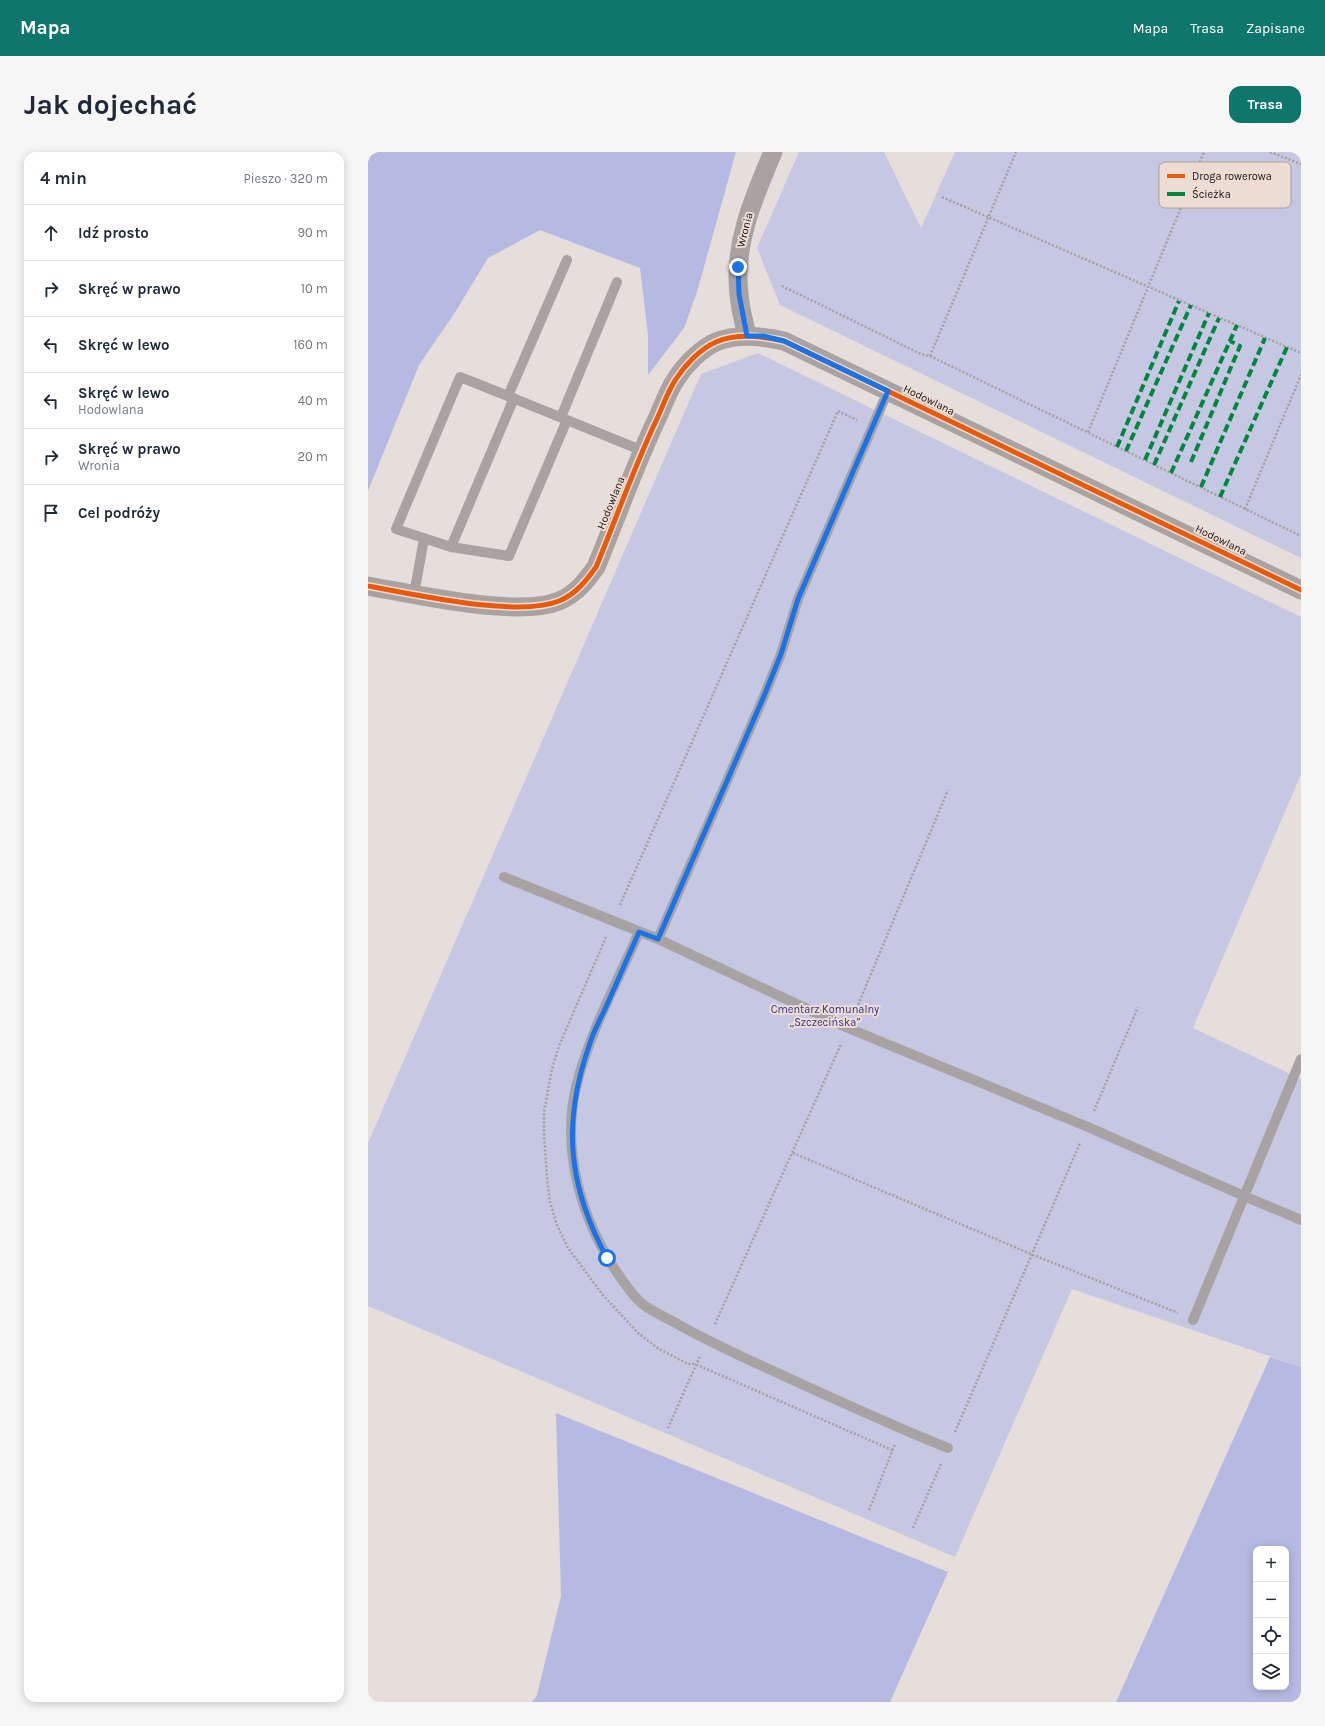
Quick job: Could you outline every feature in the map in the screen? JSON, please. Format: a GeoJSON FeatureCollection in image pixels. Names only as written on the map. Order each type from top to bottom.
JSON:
{"type":"FeatureCollection","features":[{"type":"Feature","properties":{"kind":"street","name":"Wronia"},"geometry":{"type":"LineString","coordinates":[[747,336],[739,294],[738,267],[740,244],[753,200],[773,152]]}},
{"type":"Feature","properties":{"kind":"street","name":"Hodowlana"},"geometry":{"type":"LineString","coordinates":[[368,586],[474,603],[534,606],[548,604],[570,595],[587,580],[596,567],[643,450],[676,380],[690,361],[702,350],[716,342],[747,336],[763,336],[784,341],[1301,590]]}},
{"type":"Feature","properties":{"kind":"lane"},"geometry":{"type":"LineString","coordinates":[[451,547],[567,260]]}},
{"type":"Feature","properties":{"kind":"lane"},"geometry":{"type":"LineString","coordinates":[[617,282],[564,418],[509,556],[451,547],[396,529],[460,377],[564,418],[643,450]]}},
{"type":"Feature","properties":{"kind":"lane"},"geometry":{"type":"LineString","coordinates":[[658,939],[764,696],[781,654],[798,599],[888,391]]}},
{"type":"Feature","properties":{"kind":"lane"},"geometry":{"type":"LineString","coordinates":[[414,594],[424,538]]}},
{"type":"Feature","properties":{"kind":"lane"},"geometry":{"type":"LineString","coordinates":[[504,877],[658,939],[848,1028],[1088,1127],[1301,1220]]}},
{"type":"Feature","properties":{"kind":"lane"},"geometry":{"type":"LineString","coordinates":[[639,932],[589,1045],[576,1088],[571,1125],[573,1162],[582,1199],[593,1231],[607,1258],[625,1284],[644,1305],[708,1341],[900,1429],[948,1448]]}},
{"type":"Feature","properties":{"kind":"lane"},"geometry":{"type":"LineString","coordinates":[[1193,1320],[1301,1059]]}},
{"type":"Feature","properties":{"kind":"path"},"geometry":{"type":"LineString","coordinates":[[930,356],[1016,152]]}},
{"type":"Feature","properties":{"kind":"path"},"geometry":{"type":"LineString","coordinates":[[1200,162],[1204,152]]}},
{"type":"Feature","properties":{"kind":"path"},"geometry":{"type":"LineString","coordinates":[[1270,152],[1301,164]]}},
{"type":"Feature","properties":{"kind":"path"},"geometry":{"type":"LineString","coordinates":[[942,197],[1301,353]]}},
{"type":"Feature","properties":{"kind":"path"},"geometry":{"type":"LineString","coordinates":[[1088,432],[1181,208]]}},
{"type":"Feature","properties":{"kind":"path"},"geometry":{"type":"LineString","coordinates":[[782,286],[1088,432],[1301,536]]}},
{"type":"Feature","properties":{"kind":"path"},"geometry":{"type":"LineString","coordinates":[[1245,509],[1301,375]]}},
{"type":"Feature","properties":{"kind":"path"},"geometry":{"type":"LineString","coordinates":[[668,1428],[695,1364],[708,1341],[794,1153],[948,790]]}},
{"type":"Feature","properties":{"kind":"path"},"geometry":{"type":"LineString","coordinates":[[913,1528],[1031,1254],[1088,1127],[1138,1007]]}},
{"type":"Feature","properties":{"kind":"path"},"geometry":{"type":"LineString","coordinates":[[794,1153],[1031,1254],[1193,1320]]}},
{"type":"Feature","properties":{"kind":"path"},"geometry":{"type":"LineString","coordinates":[[869,1510],[900,1429]]}},
{"type":"Feature","properties":{"kind":"green space"},"geometry":{"type":"Polygon","coordinates":[[[799,152],[884,152],[921,228],[955,152],[1301,152],[1301,558],[780,305],[757,248],[799,152]]]}},
{"type":"Feature","properties":{"kind":"green space","name":"Cmentarz Komunalny „Szczecińska”"},"geometry":{"type":"Polygon","coordinates":[[[758,353],[1301,617],[1301,774],[1193,1028],[1301,1079],[1301,1367],[1072,1289],[955,1557],[368,1306],[368,1143],[701,374],[758,353]]]}},
{"type":"Feature","properties":{"kind":"shaded area"},"geometry":{"type":"Polygon","coordinates":[[[368,152],[736,152],[697,292],[684,328],[648,375],[648,335],[640,268],[540,230],[488,258],[454,314],[419,365],[368,491],[368,152]]]}},
{"type":"Feature","properties":{"kind":"shaded area"},"geometry":{"type":"Polygon","coordinates":[[[1270,1357],[1301,1367],[1301,1702],[1116,1702],[1270,1357]]]}},
{"type":"Feature","properties":{"kind":"shaded area"},"geometry":{"type":"Polygon","coordinates":[[[556,1413],[948,1572],[890,1702],[532,1702],[537,1695],[561,1596],[556,1413]]]}},
{"type":"Feature","properties":{"kind":"marked path"},"geometry":{"type":"LineString","coordinates":[[1117,447],[1179,301]]}},
{"type":"Feature","properties":{"kind":"marked path"},"geometry":{"type":"LineString","coordinates":[[1126,451],[1191,305]]}},
{"type":"Feature","properties":{"kind":"marked path"},"geometry":{"type":"LineString","coordinates":[[1145,460],[1209,313]]}},
{"type":"Feature","properties":{"kind":"marked path"},"geometry":{"type":"LineString","coordinates":[[1154,465],[1219,318]]}},
{"type":"Feature","properties":{"kind":"marked path"},"geometry":{"type":"LineString","coordinates":[[1171,473],[1237,325]]}},
{"type":"Feature","properties":{"kind":"marked path"},"geometry":{"type":"LineString","coordinates":[[1201,487],[1265,338]]}},
{"type":"Feature","properties":{"kind":"marked path"},"geometry":{"type":"LineString","coordinates":[[1191,462],[1240,346],[1230,341]]}},
{"type":"Feature","properties":{"kind":"marked path"},"geometry":{"type":"LineString","coordinates":[[1220,497],[1287,347]]}},
{"type":"Feature","properties":{"kind":"cycle path"},"geometry":{"type":"LineString","coordinates":[[368,586],[438,599],[492,606],[541,606],[559,601],[571,595],[596,567],[647,441],[673,384],[688,363],[710,345],[732,337],[750,336],[784,341],[1301,590]]}},
{"type":"Feature","properties":{"kind":"route"},"geometry":{"type":"LineString","coordinates":[[607,1258],[593,1231],[582,1199],[573,1162],[571,1125],[576,1088],[589,1045],[639,932],[658,939],[764,696],[781,654],[798,599],[888,391],[784,341],[763,336],[747,336],[739,294],[738,267]]}}]}
